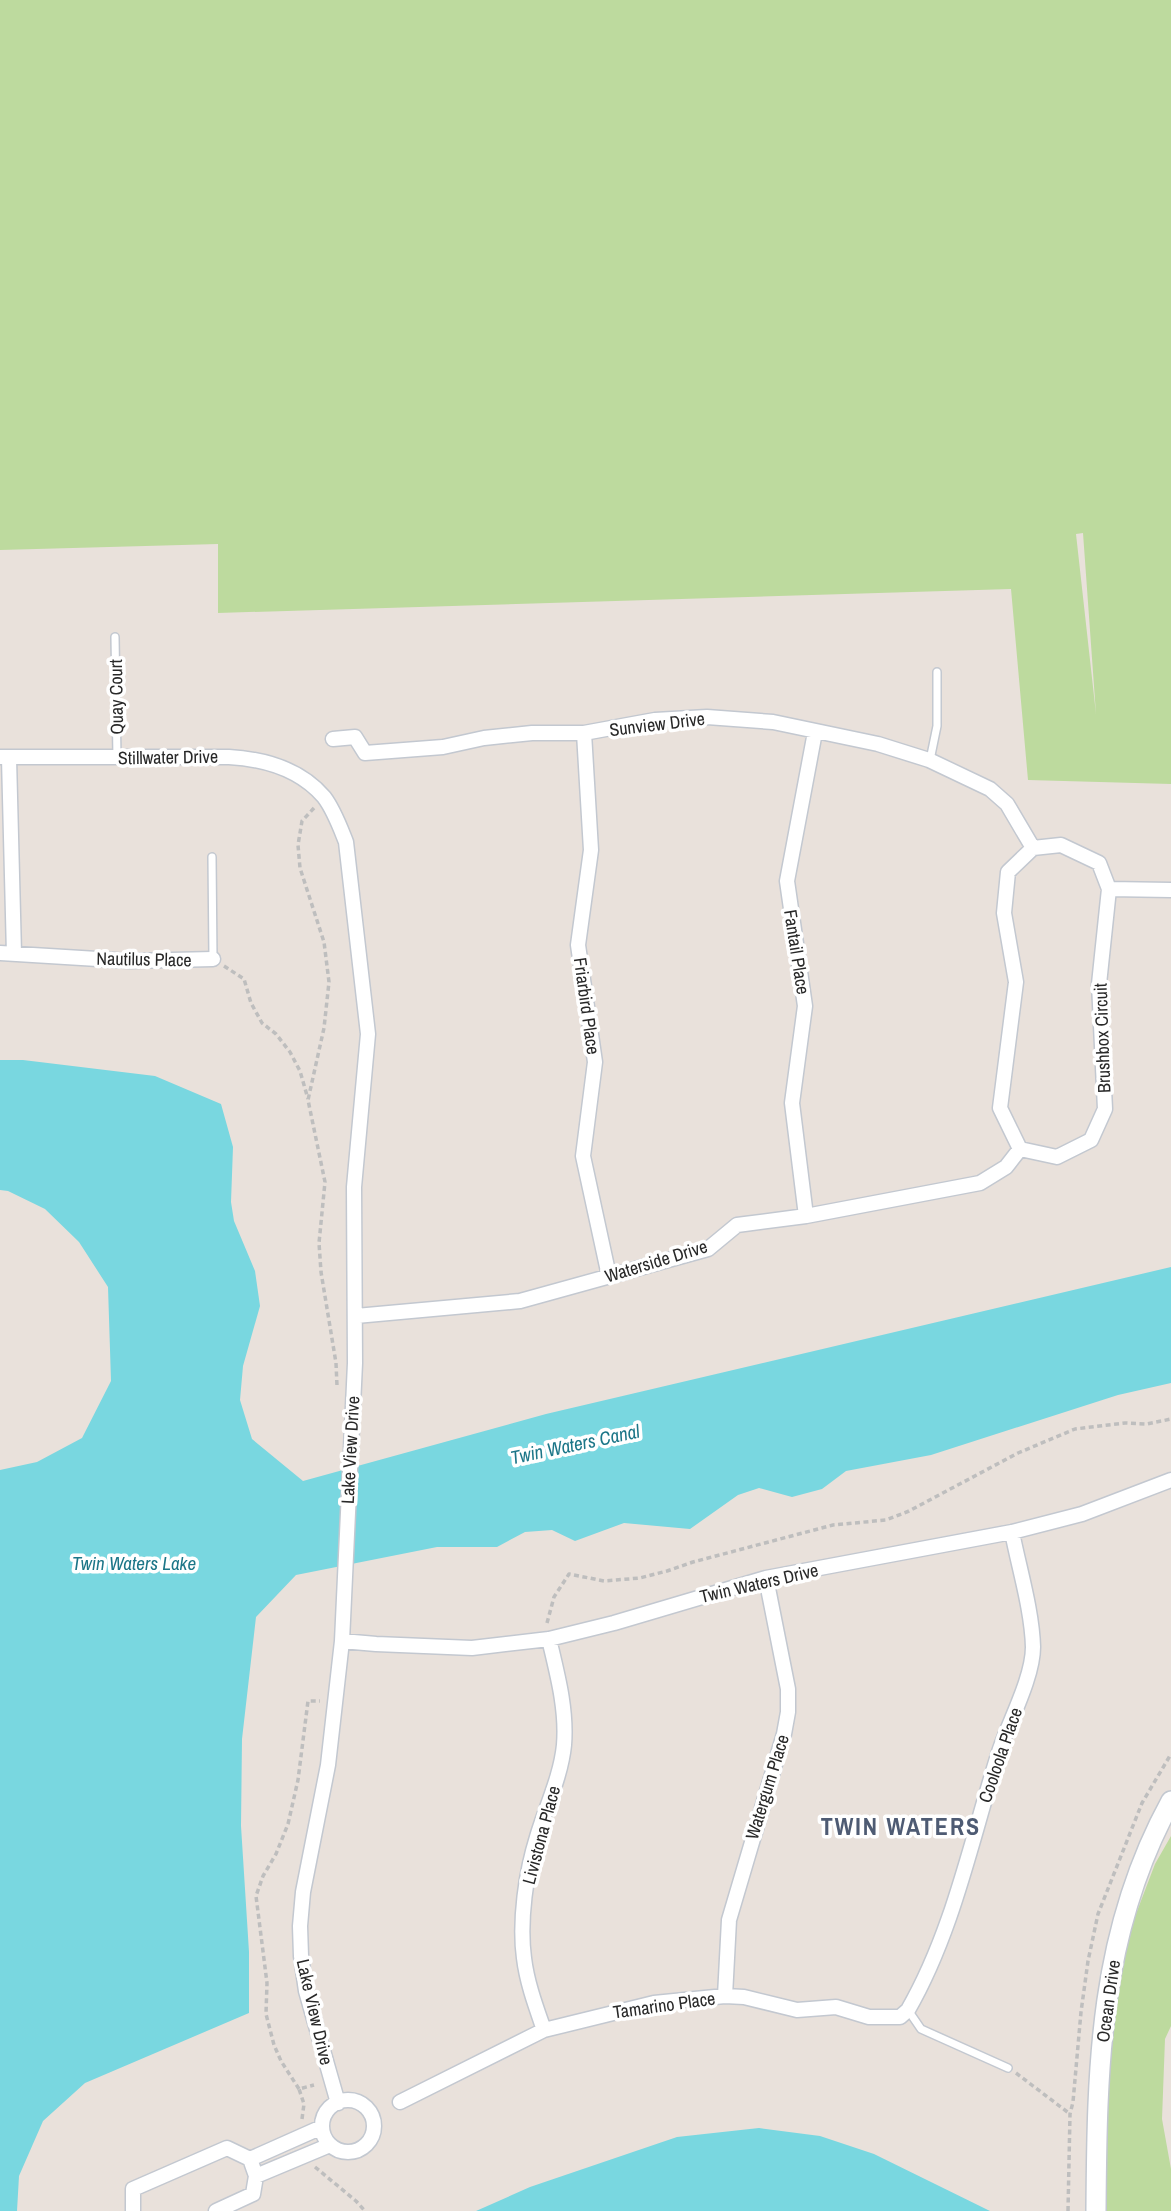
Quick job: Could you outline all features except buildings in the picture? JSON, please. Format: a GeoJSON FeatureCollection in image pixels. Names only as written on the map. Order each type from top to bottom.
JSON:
{"type":"FeatureCollection","features":[{"type":"Feature","properties":{"kind":"street","name":"Sunview Drive"},"geometry":{"type":"LineString","coordinates":[[333,739],[355,737],[366,753],[443,747],[484,738],[532,733],[584,733],[655,720],[707,717],[773,722],[878,744],[929,760],[990,789],[1007,804],[1033,848]]}},
{"type":"Feature","properties":{"kind":"street","name":"Fantail Place"},"geometry":{"type":"LineString","coordinates":[[806,1216],[792,1103],[805,1006],[786,881],[815,732]]}},
{"type":"Feature","properties":{"kind":"street","name":"Friarbird Place"},"geometry":{"type":"LineString","coordinates":[[584,733],[591,850],[578,945],[594,1062],[583,1156],[609,1276]]}},
{"type":"Feature","properties":{"kind":"street","name":"Stillwater Drive"},"geometry":{"type":"LineString","coordinates":[[4,758],[257,759],[281,766],[305,780],[324,797]]}},
{"type":"Feature","properties":{"kind":"street","name":"Nautilus Place"},"geometry":{"type":"LineString","coordinates":[[4,758],[7,953],[130,961],[213,959]]}},
{"type":"Feature","properties":{"kind":"street","name":"Lake View Drive"},"geometry":{"type":"LineString","coordinates":[[324,797],[336,816],[346,842],[369,1034],[354,1187],[355,1363],[342,1640],[328,1765],[303,1892],[300,1926],[306,1991],[338,2102]]}},
{"type":"Feature","properties":{"kind":"street"},"geometry":{"type":"LineString","coordinates":[[1020,1149],[1000,1108],[1016,982],[1004,913],[1008,872],[1033,848],[1061,845],[1099,863],[1109,889],[1171,890]]}},
{"type":"Feature","properties":{"kind":"street","name":"Brushbox Circuit"},"geometry":{"type":"LineString","coordinates":[[1020,1149],[1057,1157],[1091,1140],[1105,1109],[1099,984],[1109,889]]}},
{"type":"Feature","properties":{"kind":"street","name":"Waterside Drive"},"geometry":{"type":"LineString","coordinates":[[356,1316],[520,1301],[708,1249],[737,1225],[806,1216],[980,1183],[1006,1167],[1020,1149]]}},
{"type":"Feature","properties":{"kind":"street","name":"Twin Waters Drive"},"geometry":{"type":"LineString","coordinates":[[342,1640],[472,1648],[549,1639],[614,1623],[766,1578],[1012,1532],[1082,1514],[1171,1480]]}},
{"type":"Feature","properties":{"kind":"street","name":"Cooloola Place"},"geometry":{"type":"LineString","coordinates":[[908,2010],[932,1961],[946,1923],[1002,1745],[1026,1680],[1033,1650],[1012,1532]]}},
{"type":"Feature","properties":{"kind":"street","name":"Watergum Place"},"geometry":{"type":"LineString","coordinates":[[725,1996],[729,1920],[784,1734],[788,1712],[788,1689],[766,1578]]}},
{"type":"Feature","properties":{"kind":"street","name":"Livistona Place"},"geometry":{"type":"LineString","coordinates":[[544,2030],[524,1959],[523,1935],[528,1875],[536,1841],[560,1769],[564,1746],[565,1719],[549,1639]]}},
{"type":"Feature","properties":{"kind":"street","name":"Ocean Drive"},"geometry":{"type":"LineString","coordinates":[[1096,2211],[1096,2130],[1102,2026],[1112,1961],[1129,1898],[1160,1821],[1171,1801]]}},
{"type":"Feature","properties":{"kind":"street","name":"Tamarino Place"},"geometry":{"type":"LineString","coordinates":[[400,2102],[544,2030],[631,2008],[683,1999],[725,1996],[744,1997],[797,2010],[836,2007],[869,2017],[900,2017],[908,2010]]}},
{"type":"Feature","properties":{"kind":"street"},"geometry":{"type":"LineString","coordinates":[[354,2101],[368,2111],[373,2127],[368,2143],[345,2152],[330,2145],[322,2127],[326,2113],[338,2102],[354,2101]]}},
{"type":"Feature","properties":{"kind":"street"},"geometry":{"type":"LineString","coordinates":[[250,2159],[322,2127]]}},
{"type":"Feature","properties":{"kind":"street"},"geometry":{"type":"LineString","coordinates":[[256,2176],[330,2145]]}},
{"type":"Feature","properties":{"kind":"street"},"geometry":{"type":"LineString","coordinates":[[133,2211],[133,2189],[227,2148],[250,2159],[256,2176],[253,2194],[216,2211]]}},
{"type":"Feature","properties":{"kind":"lane","name":"Quay Court"},"geometry":{"type":"LineString","coordinates":[[115,637],[117,758]]}},
{"type":"Feature","properties":{"kind":"lane"},"geometry":{"type":"LineString","coordinates":[[929,760],[937,726],[937,672]]}},
{"type":"Feature","properties":{"kind":"lane","name":"Nautilus Place"},"geometry":{"type":"LineString","coordinates":[[212,857],[213,959]]}},
{"type":"Feature","properties":{"kind":"lane"},"geometry":{"type":"LineString","coordinates":[[908,2010],[921,2029],[1009,2068]]}},
{"type":"Feature","properties":{"kind":"path"},"geometry":{"type":"LineString","coordinates":[[309,1100],[324,1027],[329,982],[324,942],[300,868],[298,845],[302,821],[324,797]]}},
{"type":"Feature","properties":{"kind":"path"},"geometry":{"type":"LineString","coordinates":[[213,959],[244,979],[251,1003],[262,1023],[276,1034],[300,1071],[309,1100],[325,1182],[318,1243],[336,1363],[355,1363]]}},
{"type":"Feature","properties":{"kind":"path"},"geometry":{"type":"LineString","coordinates":[[549,1639],[546,1627],[548,1614],[554,1597],[569,1574],[604,1581],[640,1578],[833,1525],[886,1520],[909,1511],[1018,1453],[1075,1429],[1125,1423],[1147,1424],[1171,1419]]}},
{"type":"Feature","properties":{"kind":"path"},"geometry":{"type":"LineString","coordinates":[[302,2122],[304,2104],[299,2089],[281,2061],[266,2014],[267,1983],[256,1896],[288,1824],[298,1780],[308,1701],[320,1702],[321,1690]]}},
{"type":"Feature","properties":{"kind":"path"},"geometry":{"type":"LineString","coordinates":[[1009,2068],[1070,2114]]}},
{"type":"Feature","properties":{"kind":"path"},"geometry":{"type":"LineString","coordinates":[[299,2089],[314,2085]]}},
{"type":"Feature","properties":{"kind":"path"},"geometry":{"type":"LineString","coordinates":[[310,2163],[365,2211]]}},
{"type":"Feature","properties":{"kind":"green space"},"geometry":{"type":"Polygon","coordinates":[[[0,0],[1171,0],[1171,784],[1028,780],[1011,589],[218,613],[218,544],[0,550],[0,0]],[[1083,533],[1076,534],[1096,714],[1083,533]]]}},
{"type":"Feature","properties":{"kind":"green space"},"geometry":{"type":"Polygon","coordinates":[[[1171,1836],[1171,2026],[1165,2039],[1162,2119],[1171,2169],[1171,2211],[1107,2211],[1105,2058],[1123,1948],[1155,1864],[1171,1836]]]}},
{"type":"Feature","properties":{"kind":"water","name":"Twin Waters Lake"},"geometry":{"type":"Polygon","coordinates":[[[0,1060],[23,1060],[155,1076],[221,1104],[233,1147],[231,1202],[234,1221],[255,1271],[260,1306],[243,1366],[240,1400],[252,1439],[303,1481],[546,1414],[1171,1267],[1171,1383],[1118,1395],[931,1455],[846,1471],[822,1489],[792,1497],[759,1488],[738,1495],[690,1529],[624,1523],[575,1541],[552,1530],[525,1532],[497,1547],[437,1547],[296,1575],[256,1617],[242,1739],[241,1826],[249,1952],[249,2013],[85,2083],[43,2121],[19,2176],[17,2211],[0,2211],[0,1470],[37,1462],[82,1438],[111,1381],[108,1287],[79,1242],[45,1209],[8,1191],[0,1190],[0,1060]]]}},
{"type":"Feature","properties":{"kind":"water"},"geometry":{"type":"Polygon","coordinates":[[[759,2128],[820,2136],[874,2154],[990,2211],[476,2211],[530,2187],[677,2137],[759,2128]]]}},
{"type":"Feature","properties":{"kind":"district","name":"TWIN WATERS"},"geometry":{"type":"Point","coordinates":[901,1826]}},
{"type":"Feature","properties":{"kind":"water label","name":"Twin Waters Canal"},"geometry":{"type":"Point","coordinates":[575,1444]}}]}
